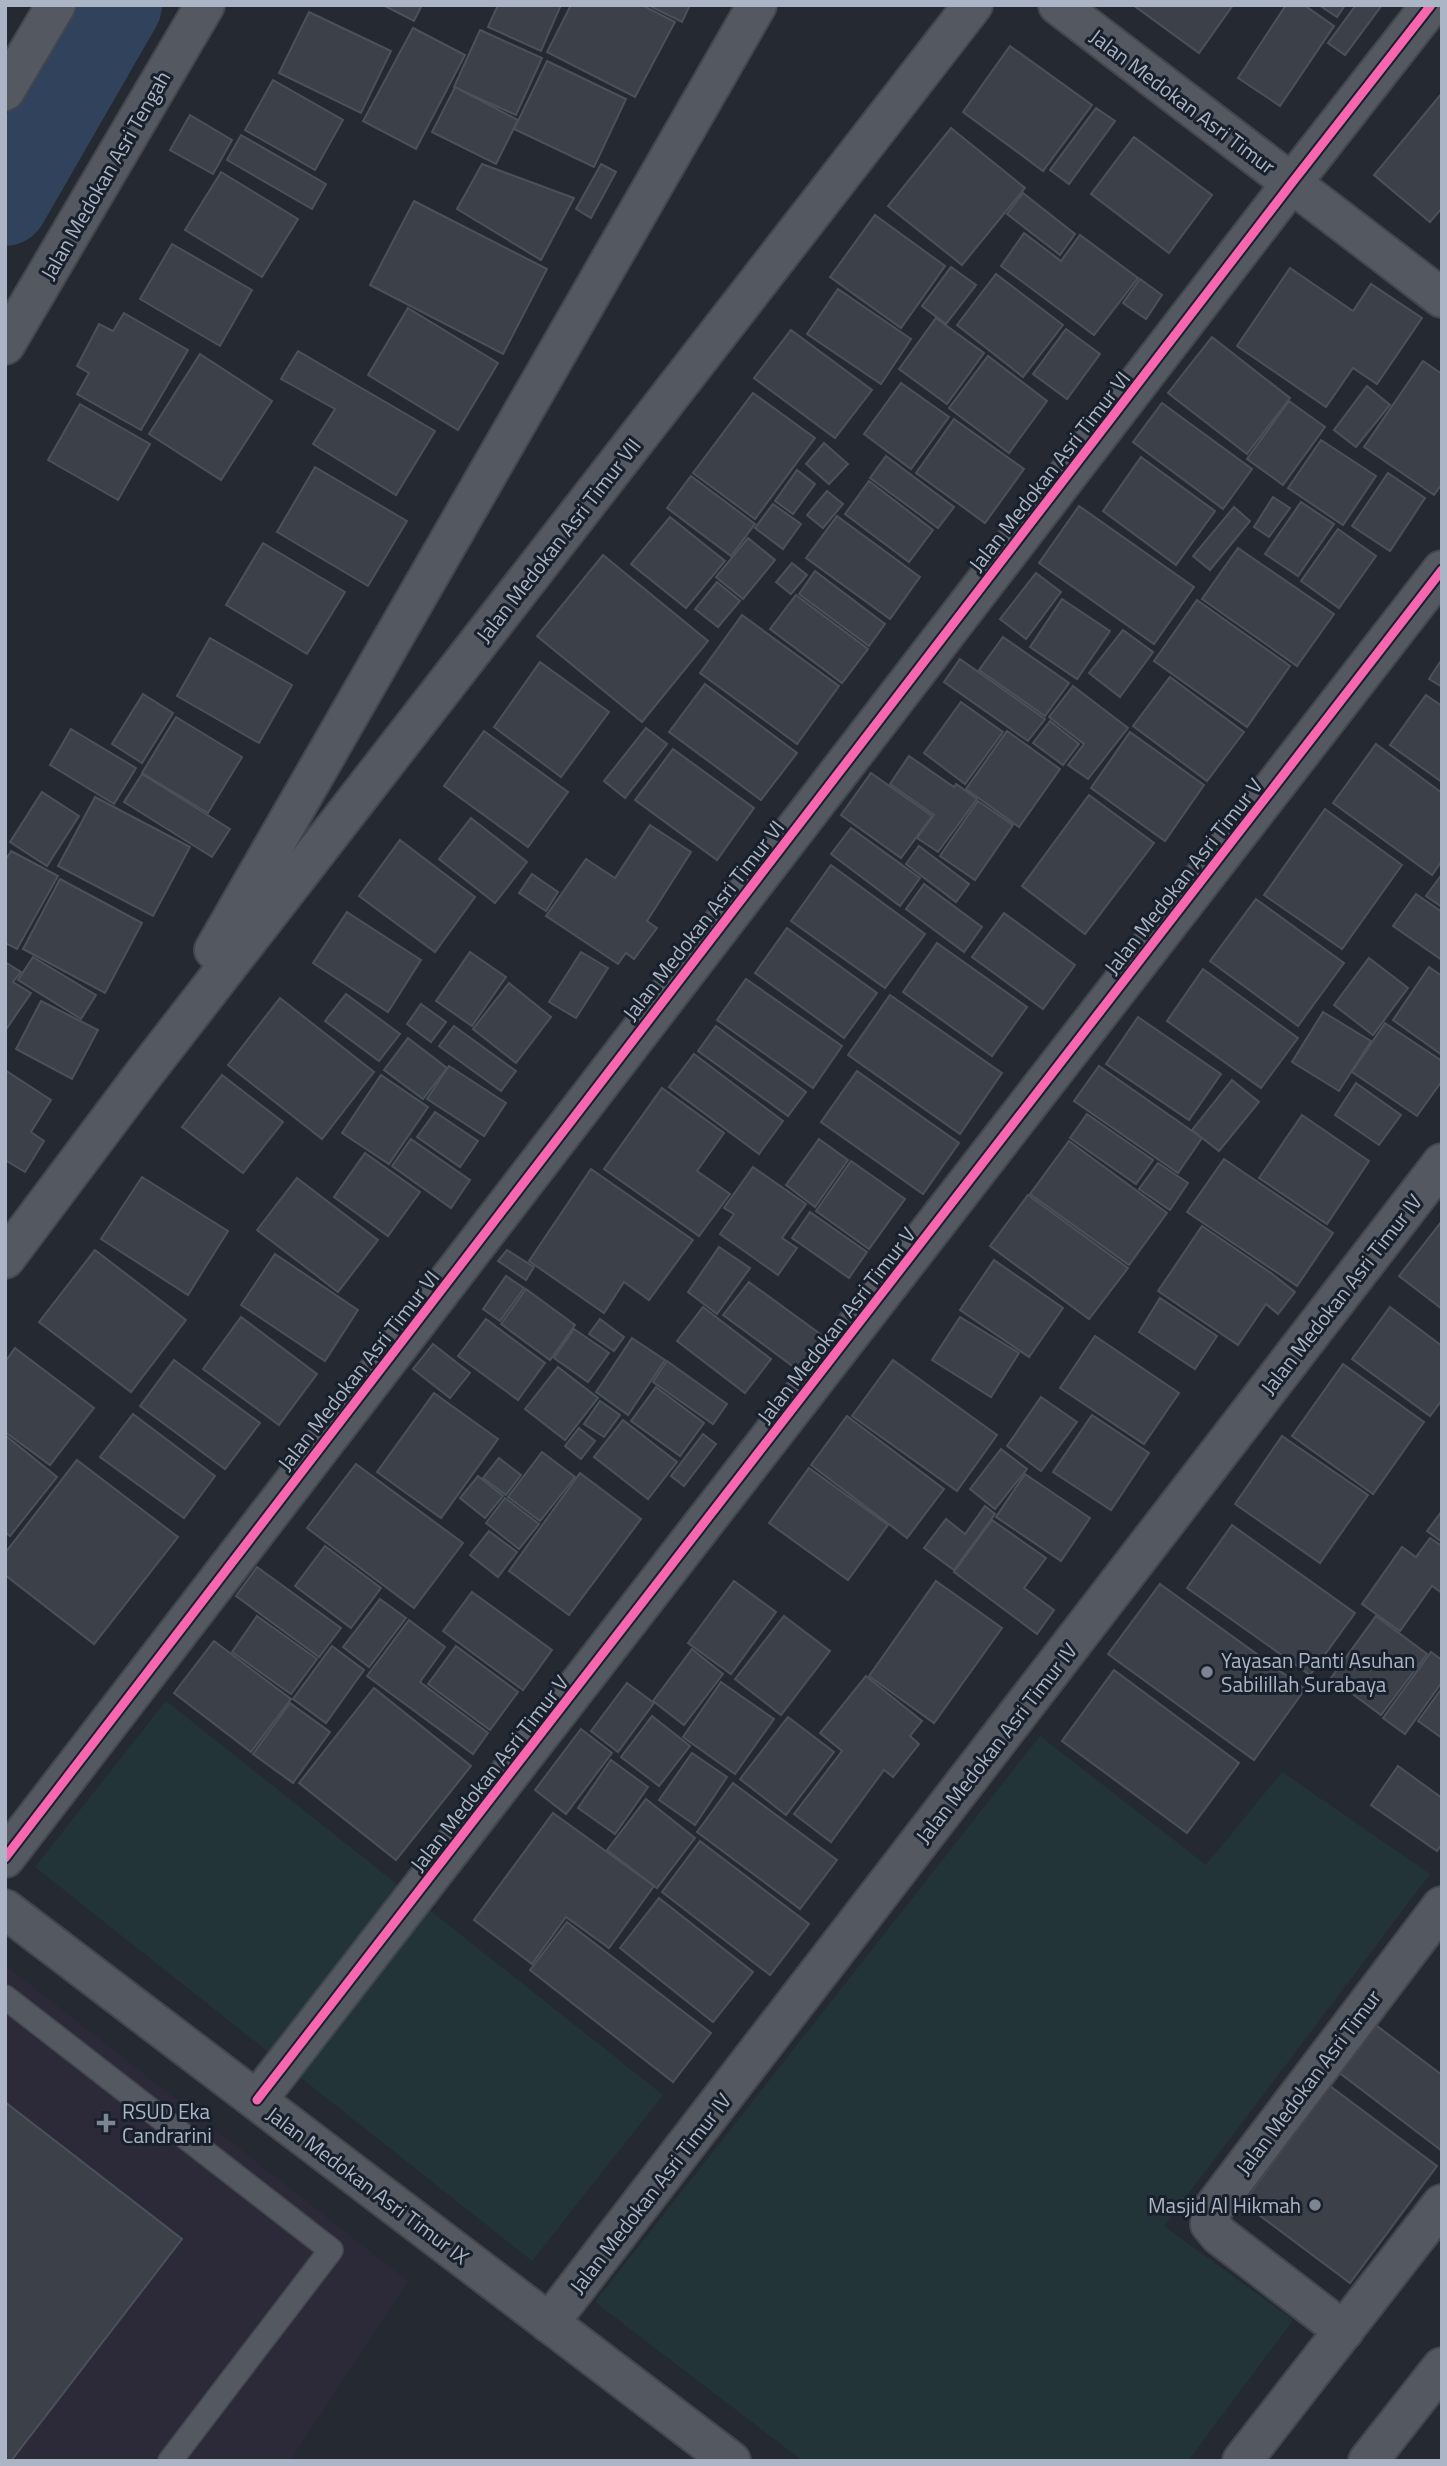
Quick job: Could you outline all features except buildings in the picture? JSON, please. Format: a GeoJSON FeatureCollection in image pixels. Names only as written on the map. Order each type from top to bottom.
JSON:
{"type":"FeatureCollection","features":[{"type":"Feature","properties":{"kind":"street"},"geometry":{"type":"LineString","coordinates":[[5,91],[56,5]]}},
{"type":"Feature","properties":{"kind":"street","name":"Jalan Medokan Asri Tengah"},"geometry":{"type":"LineString","coordinates":[[5,345],[205,5]]}},
{"type":"Feature","properties":{"kind":"street","name":"Jalan Medokan Asri Timur VII"},"geometry":{"type":"LineString","coordinates":[[143,1075],[757,5]]}},
{"type":"Feature","properties":{"kind":"street","name":"Jalan Medokan Asri Timur VII"},"geometry":{"type":"LineString","coordinates":[[5,1259],[143,1075],[973,5]]}},
{"type":"Feature","properties":{"kind":"street","name":"Jalan Medokan Asri Timur"},"geometry":{"type":"LineString","coordinates":[[1058,5],[1442,298]]}},
{"type":"Feature","properties":{"kind":"street","name":"Jalan Medokan Asri Timur VI"},"geometry":{"type":"LineString","coordinates":[[5,1858],[1431,5]]}},
{"type":"Feature","properties":{"kind":"street","name":"Jalan Medokan Asri Timur V"},"geometry":{"type":"LineString","coordinates":[[257,2100],[1442,570]]}},
{"type":"Feature","properties":{"kind":"street","name":"Jalan Medokan Asri Timur IV"},"geometry":{"type":"LineString","coordinates":[[550,2323],[1442,1163]]}},
{"type":"Feature","properties":{"kind":"street","name":"Jalan Medokan Asri Timur"},"geometry":{"type":"LineString","coordinates":[[1344,2331],[1219,2235],[1210,2224],[1210,2211],[1442,1906]]}},
{"type":"Feature","properties":{"kind":"street","name":"Jalan Medokan Asri Timur IX"},"geometry":{"type":"LineString","coordinates":[[5,1909],[731,2461]]}},
{"type":"Feature","properties":{"kind":"street"},"geometry":{"type":"LineString","coordinates":[[1242,2461],[1442,2204]]}},
{"type":"Feature","properties":{"kind":"street"},"geometry":{"type":"LineString","coordinates":[[1368,2461],[1442,2367]]}},
{"type":"Feature","properties":{"kind":"lane"},"geometry":{"type":"LineString","coordinates":[[5,1997],[331,2250],[170,2461]]}},
{"type":"Feature","properties":{"kind":"shaded area"},"geometry":{"type":"Polygon","coordinates":[[[166,1701],[663,2095],[532,2261],[35,1867],[166,1701]]]}},
{"type":"Feature","properties":{"kind":"shaded area"},"geometry":{"type":"Polygon","coordinates":[[[1040,1736],[1206,1865],[1282,1772],[1430,1874],[1164,2226],[1293,2320],[1188,2461],[803,2461],[595,2302],[1040,1736]]]}},
{"type":"Feature","properties":{"kind":"shaded area","name":"RSUD Eka Candrarini"},"geometry":{"type":"Polygon","coordinates":[[[5,1965],[408,2281],[290,2461],[5,2461],[5,1965]]]}},
{"type":"Feature","properties":{"kind":"waterway"},"geometry":{"type":"LineString","coordinates":[[5,203],[119,5]]}},
{"type":"Feature","properties":{"kind":"cycle path"},"geometry":{"type":"LineString","coordinates":[[5,1858],[1431,5]]}},
{"type":"Feature","properties":{"kind":"cycle path"},"geometry":{"type":"LineString","coordinates":[[257,2100],[1442,570]]}},
{"type":"Feature","properties":{"kind":"place","name":"Yayasan Panti Asuhan Sabilillah Surabaya"},"geometry":{"type":"Point","coordinates":[1207,1672]}},
{"type":"Feature","properties":{"kind":"place","name":"RSUD Eka Candrarini"},"geometry":{"type":"Point","coordinates":[106,2123]}},
{"type":"Feature","properties":{"kind":"place","name":"Masjid Al Hikmah"},"geometry":{"type":"Point","coordinates":[1315,2205]}}]}
